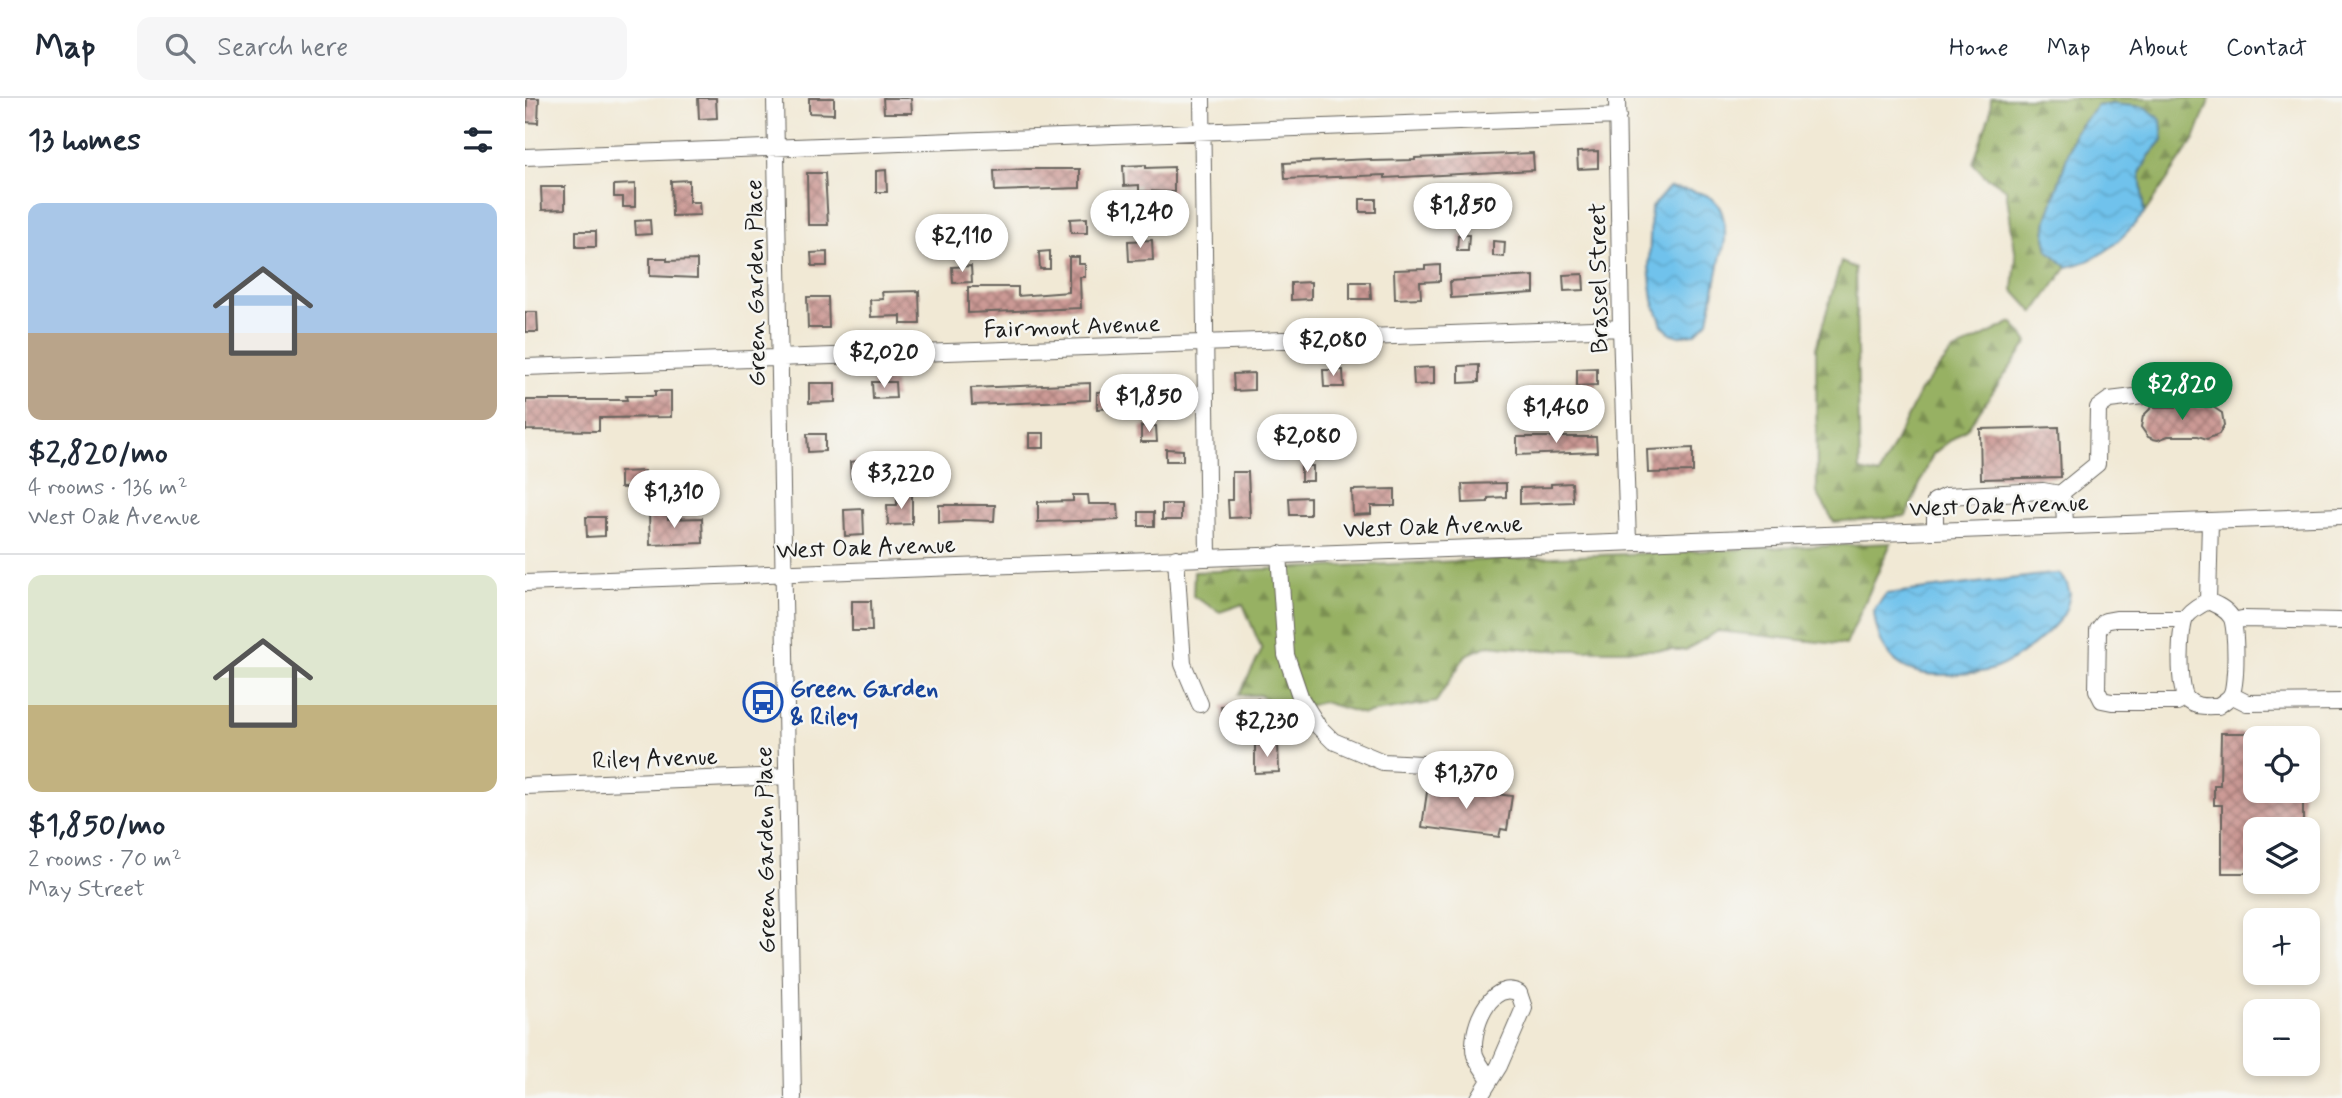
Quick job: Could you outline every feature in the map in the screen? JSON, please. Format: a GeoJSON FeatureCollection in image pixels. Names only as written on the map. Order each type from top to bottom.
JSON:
{"type":"FeatureCollection","features":[{"type":"Feature","properties":{"kind":"street","name":"Green Garden Place"},"geometry":{"type":"LineString","coordinates":[[775,98],[793,1098]]}},
{"type":"Feature","properties":{"kind":"street"},"geometry":{"type":"LineString","coordinates":[[1202,98],[1208,557]]}},
{"type":"Feature","properties":{"kind":"street","name":"Brassel Street"},"geometry":{"type":"LineString","coordinates":[[1617,98],[1628,542]]}},
{"type":"Feature","properties":{"kind":"street"},"geometry":{"type":"LineString","coordinates":[[525,157],[1618,116]]}},
{"type":"Feature","properties":{"kind":"street","name":"Fairmont Avenue"},"geometry":{"type":"LineString","coordinates":[[525,367],[1207,345],[1621,328]]}},
{"type":"Feature","properties":{"kind":"street"},"geometry":{"type":"LineString","coordinates":[[1935,531],[1935,501],[1947,496],[2043,491],[2060,494],[2097,464],[2098,408],[2109,400],[2176,392]]}},
{"type":"Feature","properties":{"kind":"street"},"geometry":{"type":"LineString","coordinates":[[2060,494],[2064,502],[2065,525]]}},
{"type":"Feature","properties":{"kind":"street","name":"West Oak Avenue"},"geometry":{"type":"LineString","coordinates":[[525,583],[2342,516]]}},
{"type":"Feature","properties":{"kind":"street"},"geometry":{"type":"LineString","coordinates":[[2209,601],[2210,521]]}},
{"type":"Feature","properties":{"kind":"street"},"geometry":{"type":"LineString","coordinates":[[1279,554],[1286,655],[1301,699],[1318,726],[1333,741],[1383,762],[1480,767]]}},
{"type":"Feature","properties":{"kind":"street"},"geometry":{"type":"LineString","coordinates":[[1176,558],[1183,664],[1200,704]]}},
{"type":"Feature","properties":{"kind":"street"},"geometry":{"type":"LineString","coordinates":[[2209,601],[2220,606],[2232,618],[2235,629],[2234,684],[2231,695],[2218,706],[2196,705],[2185,698],[2181,687],[2184,619],[2196,607],[2209,601]]}},
{"type":"Feature","properties":{"kind":"street"},"geometry":{"type":"LineString","coordinates":[[2184,619],[2105,621],[2098,630],[2097,690],[2102,700],[2112,702],[2177,702],[2185,698]]}},
{"type":"Feature","properties":{"kind":"street"},"geometry":{"type":"LineString","coordinates":[[2233,621],[2342,621]]}},
{"type":"Feature","properties":{"kind":"street"},"geometry":{"type":"LineString","coordinates":[[2231,695],[2247,703],[2342,702]]}},
{"type":"Feature","properties":{"kind":"street","name":"Riley Avenue"},"geometry":{"type":"LineString","coordinates":[[525,786],[787,776]]}},
{"type":"Feature","properties":{"kind":"street"},"geometry":{"type":"LineString","coordinates":[[1479,1098],[1499,1066],[1524,1008],[1519,993],[1512,989],[1504,989],[1493,996],[1482,1013],[1476,1031],[1475,1056],[1490,1079]]}},
{"type":"Feature","properties":{"kind":"green space"},"geometry":{"type":"Polygon","coordinates":[[[1991,98],[2210,98],[2194,140],[2144,214],[2140,173],[2149,156],[2163,140],[2113,104],[2097,106],[2075,131],[2047,220],[2045,236],[2048,250],[2067,267],[2034,313],[2013,290],[2016,258],[2006,189],[1984,175],[1973,163],[1990,114],[1991,98]]]}},
{"type":"Feature","properties":{"kind":"green space"},"geometry":{"type":"Polygon","coordinates":[[[1841,262],[1855,268],[1860,471],[1879,475],[1920,391],[1952,352],[2012,322],[2028,342],[1968,427],[1933,454],[1906,516],[1834,522],[1817,493],[1816,348],[1841,262]]]}},
{"type":"Feature","properties":{"kind":"green space"},"geometry":{"type":"Polygon","coordinates":[[[1891,543],[1846,645],[1718,631],[1686,650],[1538,650],[1489,645],[1466,655],[1436,702],[1363,714],[1323,702],[1284,712],[1260,695],[1239,695],[1262,650],[1243,604],[1220,612],[1193,596],[1194,572],[1891,543]]]}},
{"type":"Feature","properties":{"kind":"water"},"geometry":{"type":"Polygon","coordinates":[[[2113,104],[2145,107],[2161,120],[2163,140],[2149,156],[2140,173],[2144,214],[2110,248],[2080,264],[2067,267],[2048,250],[2045,236],[2047,220],[2075,132],[2097,106],[2113,104]]]}},
{"type":"Feature","properties":{"kind":"water"},"geometry":{"type":"Polygon","coordinates":[[[1669,187],[1705,194],[1712,198],[1722,212],[1725,230],[1725,243],[1708,321],[1695,334],[1679,336],[1670,333],[1662,325],[1653,300],[1649,267],[1651,208],[1669,187]]]}},
{"type":"Feature","properties":{"kind":"water"},"geometry":{"type":"Polygon","coordinates":[[[2059,574],[2067,584],[2070,594],[2064,614],[2031,647],[1996,668],[1947,675],[1924,674],[1904,667],[1887,652],[1881,641],[1874,610],[1886,594],[2059,574]]]}},
{"type":"Feature","properties":{"kind":"building"},"geometry":{"type":"Polygon","coordinates":[[[527,98],[539,98],[538,123],[526,122],[527,98]]]}},
{"type":"Feature","properties":{"kind":"building"},"geometry":{"type":"Polygon","coordinates":[[[698,98],[716,98],[717,118],[699,119],[698,98]]]}},
{"type":"Feature","properties":{"kind":"building"},"geometry":{"type":"Polygon","coordinates":[[[809,98],[834,98],[834,114],[809,113],[809,98]]]}},
{"type":"Feature","properties":{"kind":"building"},"geometry":{"type":"Polygon","coordinates":[[[883,98],[911,98],[912,113],[884,113],[883,98]]]}},
{"type":"Feature","properties":{"kind":"building"},"geometry":{"type":"Polygon","coordinates":[[[1598,151],[1598,168],[1578,169],[1577,152],[1598,151]]]}},
{"type":"Feature","properties":{"kind":"building"},"geometry":{"type":"Polygon","coordinates":[[[1533,153],[1534,170],[1385,178],[1385,175],[1285,179],[1284,163],[1415,160],[1533,153]]]}},
{"type":"Feature","properties":{"kind":"building"},"geometry":{"type":"Polygon","coordinates":[[[1146,165],[1146,168],[1174,167],[1174,192],[1139,191],[1139,185],[1124,186],[1123,166],[1146,165]]]}},
{"type":"Feature","properties":{"kind":"building"},"geometry":{"type":"Polygon","coordinates":[[[1080,169],[1080,188],[995,191],[994,171],[1080,169]]]}},
{"type":"Feature","properties":{"kind":"building"},"geometry":{"type":"Polygon","coordinates":[[[886,170],[887,192],[876,192],[876,171],[886,170]]]}},
{"type":"Feature","properties":{"kind":"building"},"geometry":{"type":"Polygon","coordinates":[[[807,173],[825,173],[828,225],[808,225],[807,173]]]}},
{"type":"Feature","properties":{"kind":"building"},"geometry":{"type":"Polygon","coordinates":[[[689,180],[689,202],[699,202],[700,215],[672,216],[671,181],[689,180]]]}},
{"type":"Feature","properties":{"kind":"building"},"geometry":{"type":"Polygon","coordinates":[[[635,184],[635,207],[623,207],[623,197],[614,197],[614,185],[635,184]]]}},
{"type":"Feature","properties":{"kind":"building"},"geometry":{"type":"Polygon","coordinates":[[[541,187],[565,187],[565,209],[542,210],[541,187]]]}},
{"type":"Feature","properties":{"kind":"building"},"geometry":{"type":"Polygon","coordinates":[[[1360,199],[1376,199],[1376,212],[1360,212],[1360,199]]]}},
{"type":"Feature","properties":{"kind":"building"},"geometry":{"type":"Polygon","coordinates":[[[1087,218],[1087,233],[1071,233],[1070,219],[1087,218]]]}},
{"type":"Feature","properties":{"kind":"building"},"geometry":{"type":"Polygon","coordinates":[[[650,220],[651,234],[636,235],[635,221],[650,220]]]}},
{"type":"Feature","properties":{"kind":"building"},"geometry":{"type":"Polygon","coordinates":[[[576,231],[596,231],[596,247],[576,247],[576,231]]]}},
{"type":"Feature","properties":{"kind":"building"},"geometry":{"type":"Polygon","coordinates":[[[1458,235],[1469,235],[1468,251],[1457,251],[1458,235]]]}},
{"type":"Feature","properties":{"kind":"building"},"geometry":{"type":"Polygon","coordinates":[[[1152,240],[1153,260],[1129,261],[1128,241],[1152,240]]]}},
{"type":"Feature","properties":{"kind":"building"},"geometry":{"type":"Polygon","coordinates":[[[1493,241],[1505,242],[1504,257],[1493,256],[1493,241]]]}},
{"type":"Feature","properties":{"kind":"building"},"geometry":{"type":"Polygon","coordinates":[[[1050,251],[1050,269],[1040,269],[1039,252],[1050,251]]]}},
{"type":"Feature","properties":{"kind":"building"},"geometry":{"type":"Polygon","coordinates":[[[827,252],[827,266],[812,266],[811,253],[827,252]]]}},
{"type":"Feature","properties":{"kind":"building"},"geometry":{"type":"Polygon","coordinates":[[[1069,257],[1079,257],[1079,264],[1085,264],[1085,277],[1080,277],[1081,308],[968,313],[968,287],[1018,287],[1018,296],[1069,292],[1069,257]]]}},
{"type":"Feature","properties":{"kind":"building"},"geometry":{"type":"Polygon","coordinates":[[[650,258],[667,258],[667,261],[697,260],[697,278],[650,276],[650,258]]]}},
{"type":"Feature","properties":{"kind":"building"},"geometry":{"type":"Polygon","coordinates":[[[1440,265],[1440,281],[1420,282],[1421,298],[1395,299],[1394,270],[1425,269],[1425,266],[1440,265]]]}},
{"type":"Feature","properties":{"kind":"building"},"geometry":{"type":"Polygon","coordinates":[[[971,266],[972,282],[953,283],[952,267],[971,266]]]}},
{"type":"Feature","properties":{"kind":"building"},"geometry":{"type":"Polygon","coordinates":[[[1583,274],[1584,290],[1564,291],[1563,275],[1583,274]]]}},
{"type":"Feature","properties":{"kind":"building"},"geometry":{"type":"Polygon","coordinates":[[[1534,276],[1534,293],[1451,298],[1450,281],[1534,276]]]}},
{"type":"Feature","properties":{"kind":"building"},"geometry":{"type":"Polygon","coordinates":[[[1311,282],[1311,299],[1291,300],[1291,283],[1311,282]]]}},
{"type":"Feature","properties":{"kind":"building"},"geometry":{"type":"Polygon","coordinates":[[[1350,282],[1370,282],[1371,299],[1350,299],[1350,282]]]}},
{"type":"Feature","properties":{"kind":"building"},"geometry":{"type":"Polygon","coordinates":[[[919,291],[920,324],[901,324],[901,316],[871,317],[870,300],[883,299],[882,292],[919,291]]]}},
{"type":"Feature","properties":{"kind":"building"},"geometry":{"type":"Polygon","coordinates":[[[807,297],[828,297],[829,328],[808,328],[807,297]]]}},
{"type":"Feature","properties":{"kind":"building"},"geometry":{"type":"Polygon","coordinates":[[[525,312],[537,312],[538,332],[525,332],[525,312]]]}},
{"type":"Feature","properties":{"kind":"building"},"geometry":{"type":"Polygon","coordinates":[[[1479,365],[1479,382],[1459,383],[1459,366],[1479,365]]]}},
{"type":"Feature","properties":{"kind":"building"},"geometry":{"type":"Polygon","coordinates":[[[1434,367],[1434,384],[1414,385],[1413,368],[1434,367]]]}},
{"type":"Feature","properties":{"kind":"building"},"geometry":{"type":"Polygon","coordinates":[[[1597,368],[1597,385],[1577,386],[1577,369],[1597,368]]]}},
{"type":"Feature","properties":{"kind":"building"},"geometry":{"type":"Polygon","coordinates":[[[1323,370],[1343,370],[1344,387],[1324,387],[1323,370]]]}},
{"type":"Feature","properties":{"kind":"building"},"geometry":{"type":"Polygon","coordinates":[[[1254,373],[1254,390],[1234,391],[1233,374],[1254,373]]]}},
{"type":"Feature","properties":{"kind":"building"},"geometry":{"type":"Polygon","coordinates":[[[1182,379],[1183,395],[1128,398],[1127,381],[1182,379]]]}},
{"type":"Feature","properties":{"kind":"building"},"geometry":{"type":"Polygon","coordinates":[[[872,382],[895,382],[896,398],[873,399],[872,382]]]}},
{"type":"Feature","properties":{"kind":"building"},"geometry":{"type":"Polygon","coordinates":[[[809,383],[835,383],[835,402],[809,403],[809,383]]]}},
{"type":"Feature","properties":{"kind":"building"},"geometry":{"type":"Polygon","coordinates":[[[1090,383],[1090,400],[972,405],[971,388],[1090,383]]]}},
{"type":"Feature","properties":{"kind":"building"},"geometry":{"type":"Polygon","coordinates":[[[655,391],[671,391],[671,417],[599,418],[599,431],[526,430],[526,400],[627,400],[626,396],[655,396],[655,391]]]}},
{"type":"Feature","properties":{"kind":"building"},"geometry":{"type":"Polygon","coordinates":[[[1117,391],[1117,408],[1097,409],[1097,392],[1117,391]]]}},
{"type":"Feature","properties":{"kind":"building"},"geometry":{"type":"Polygon","coordinates":[[[2152,407],[2213,407],[2222,413],[2224,425],[2219,434],[2207,439],[2198,436],[2168,436],[2153,439],[2148,437],[2141,427],[2143,416],[2152,407]]]}},
{"type":"Feature","properties":{"kind":"building"},"geometry":{"type":"Polygon","coordinates":[[[1141,426],[1156,426],[1157,442],[1141,442],[1141,426]]]}},
{"type":"Feature","properties":{"kind":"building"},"geometry":{"type":"Polygon","coordinates":[[[2059,427],[2061,477],[1981,479],[1980,429],[2059,427]]]}},
{"type":"Feature","properties":{"kind":"building"},"geometry":{"type":"Polygon","coordinates":[[[1029,433],[1044,433],[1044,448],[1029,448],[1029,433]]]}},
{"type":"Feature","properties":{"kind":"building"},"geometry":{"type":"Polygon","coordinates":[[[807,434],[825,434],[825,451],[808,452],[807,434]]]}},
{"type":"Feature","properties":{"kind":"building"},"geometry":{"type":"Polygon","coordinates":[[[1517,437],[1596,437],[1597,452],[1517,455],[1517,437]]]}},
{"type":"Feature","properties":{"kind":"building"},"geometry":{"type":"Polygon","coordinates":[[[1693,448],[1693,472],[1648,473],[1647,450],[1693,448]]]}},
{"type":"Feature","properties":{"kind":"building"},"geometry":{"type":"Polygon","coordinates":[[[1166,449],[1183,450],[1183,461],[1166,461],[1166,449]]]}},
{"type":"Feature","properties":{"kind":"building"},"geometry":{"type":"Polygon","coordinates":[[[889,460],[889,478],[851,478],[850,462],[889,460]]]}},
{"type":"Feature","properties":{"kind":"building"},"geometry":{"type":"Polygon","coordinates":[[[1301,466],[1313,466],[1313,481],[1301,481],[1301,466]]]}},
{"type":"Feature","properties":{"kind":"building"},"geometry":{"type":"Polygon","coordinates":[[[644,471],[645,487],[620,488],[620,472],[644,471]]]}},
{"type":"Feature","properties":{"kind":"building"},"geometry":{"type":"Polygon","coordinates":[[[1232,472],[1248,472],[1250,517],[1229,518],[1228,500],[1232,500],[1232,472]]]}},
{"type":"Feature","properties":{"kind":"building"},"geometry":{"type":"Polygon","coordinates":[[[1506,483],[1506,497],[1488,498],[1488,502],[1463,503],[1462,484],[1506,483]]]}},
{"type":"Feature","properties":{"kind":"building"},"geometry":{"type":"Polygon","coordinates":[[[1572,483],[1573,502],[1520,504],[1520,488],[1572,483]]]}},
{"type":"Feature","properties":{"kind":"building"},"geometry":{"type":"Polygon","coordinates":[[[1395,489],[1395,506],[1371,506],[1371,514],[1353,515],[1352,490],[1395,489]]]}},
{"type":"Feature","properties":{"kind":"building"},"geometry":{"type":"Polygon","coordinates":[[[897,494],[912,494],[912,524],[888,525],[887,505],[897,505],[897,494]]]}},
{"type":"Feature","properties":{"kind":"building"},"geometry":{"type":"Polygon","coordinates":[[[1073,495],[1088,495],[1089,504],[1118,504],[1119,520],[1038,522],[1038,502],[1073,501],[1073,495]]]}},
{"type":"Feature","properties":{"kind":"building"},"geometry":{"type":"Polygon","coordinates":[[[1310,497],[1310,515],[1290,515],[1289,498],[1310,497]]]}},
{"type":"Feature","properties":{"kind":"building"},"geometry":{"type":"Polygon","coordinates":[[[1162,504],[1181,504],[1181,520],[1162,520],[1162,504]]]}},
{"type":"Feature","properties":{"kind":"building"},"geometry":{"type":"Polygon","coordinates":[[[939,505],[995,505],[994,521],[962,520],[939,523],[939,505]]]}},
{"type":"Feature","properties":{"kind":"building"},"geometry":{"type":"Polygon","coordinates":[[[863,509],[864,535],[845,536],[844,510],[863,509]]]}},
{"type":"Feature","properties":{"kind":"building"},"geometry":{"type":"Polygon","coordinates":[[[668,511],[668,519],[702,518],[703,543],[650,545],[649,512],[668,511]]]}},
{"type":"Feature","properties":{"kind":"building"},"geometry":{"type":"Polygon","coordinates":[[[1139,512],[1154,512],[1154,526],[1139,526],[1139,512]]]}},
{"type":"Feature","properties":{"kind":"building"},"geometry":{"type":"Polygon","coordinates":[[[586,517],[605,517],[605,536],[587,537],[586,517]]]}},
{"type":"Feature","properties":{"kind":"building"},"geometry":{"type":"Polygon","coordinates":[[[852,601],[871,601],[872,631],[852,631],[852,601]]]}},
{"type":"Feature","properties":{"kind":"building"},"geometry":{"type":"Polygon","coordinates":[[[1258,699],[1261,719],[1224,726],[1221,706],[1258,699]]]}},
{"type":"Feature","properties":{"kind":"building"},"geometry":{"type":"Polygon","coordinates":[[[2221,733],[2243,733],[2243,803],[2303,803],[2303,817],[2243,817],[2243,873],[2222,873],[2222,805],[2214,805],[2214,785],[2220,785],[2221,733]]]}},
{"type":"Feature","properties":{"kind":"building"},"geometry":{"type":"Polygon","coordinates":[[[1278,744],[1279,772],[1255,773],[1255,745],[1278,744]]]}},
{"type":"Feature","properties":{"kind":"building"},"geometry":{"type":"Polygon","coordinates":[[[1428,785],[1512,796],[1507,830],[1501,829],[1499,837],[1422,827],[1428,785]]]}},
{"type":"Feature","properties":{"kind":"place","name":"Green Garden & Riley"},"geometry":{"type":"Point","coordinates":[763,702]}}]}
